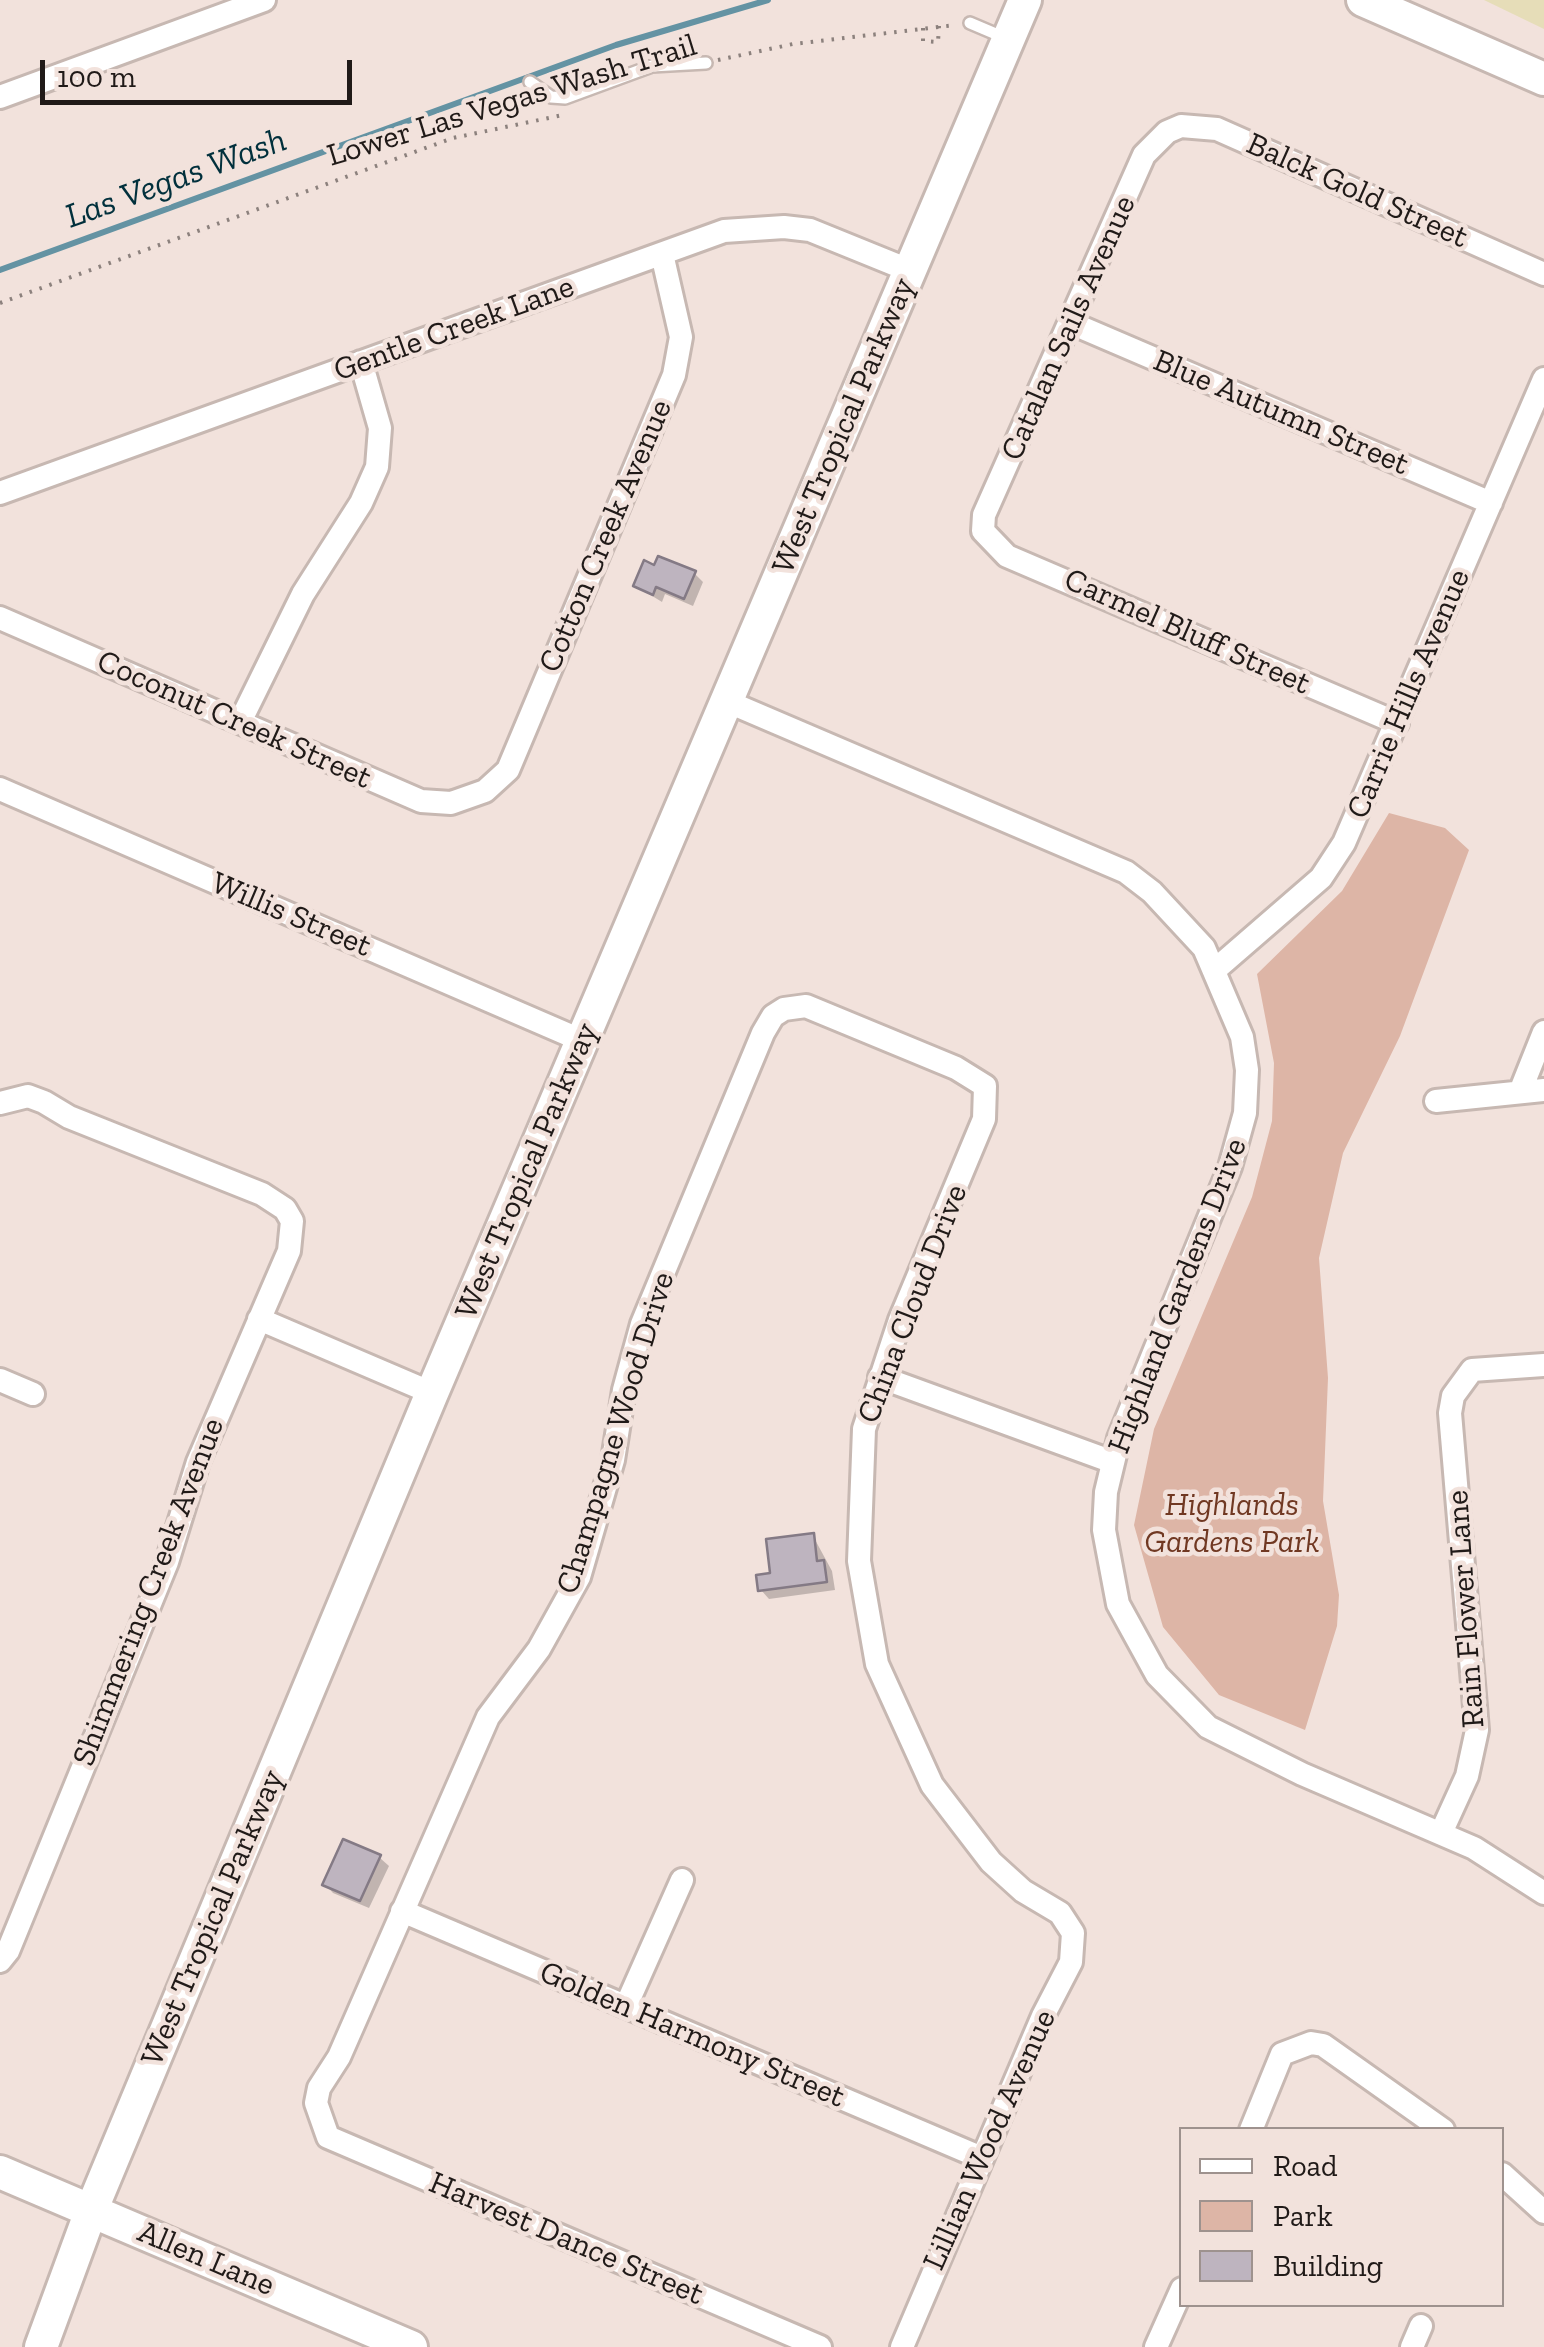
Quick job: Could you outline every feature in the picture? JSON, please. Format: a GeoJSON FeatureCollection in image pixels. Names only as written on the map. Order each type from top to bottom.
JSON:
{"type":"FeatureCollection","features":[{"type":"Feature","properties":{"kind":"main road","name":"West Tropical Parkway"},"geometry":{"type":"LineString","coordinates":[[40,2347],[91,2210],[432,1393],[1025,0]]}},
{"type":"Feature","properties":{"kind":"main road"},"geometry":{"type":"LineString","coordinates":[[1363,0],[1544,79]]}},
{"type":"Feature","properties":{"kind":"main road","name":"Allen Lane"},"geometry":{"type":"LineString","coordinates":[[0,2172],[411,2347]]}},
{"type":"Feature","properties":{"kind":"street"},"geometry":{"type":"LineString","coordinates":[[0,97],[264,0]]}},
{"type":"Feature","properties":{"kind":"street","name":"Balck Gold Street"},"geometry":{"type":"LineString","coordinates":[[1168,132],[1198,124],[1217,128],[1544,274]]}},
{"type":"Feature","properties":{"kind":"street","name":"Catalan Sails Avenue"},"geometry":{"type":"LineString","coordinates":[[984,531],[984,514],[1144,155],[1168,132]]}},
{"type":"Feature","properties":{"kind":"street","name":"Gentle Creek Lane"},"geometry":{"type":"LineString","coordinates":[[0,493],[724,231],[784,226],[830,237],[911,271]]}},
{"type":"Feature","properties":{"kind":"street","name":"Cotton Creek Avenue"},"geometry":{"type":"LineString","coordinates":[[471,797],[508,770],[674,375],[681,337],[662,254]]}},
{"type":"Feature","properties":{"kind":"street","name":"Blue Autumn Street"},"geometry":{"type":"LineString","coordinates":[[1071,323],[1491,503]]}},
{"type":"Feature","properties":{"kind":"street"},"geometry":{"type":"LineString","coordinates":[[240,722],[303,594],[361,503],[377,467],[377,410],[361,362]]}},
{"type":"Feature","properties":{"kind":"street","name":"Carrie Hills Avenue"},"geometry":{"type":"LineString","coordinates":[[1216,969],[1334,862],[1544,379]]}},
{"type":"Feature","properties":{"kind":"street","name":"Carmel Bluff Street"},"geometry":{"type":"LineString","coordinates":[[984,531],[1006,556],[1397,723]]}},
{"type":"Feature","properties":{"kind":"street","name":"Coconut Creek Street"},"geometry":{"type":"LineString","coordinates":[[0,618],[421,801],[451,803],[471,797]]}},
{"type":"Feature","properties":{"kind":"street","name":"Highland Gardens Drive"},"geometry":{"type":"LineString","coordinates":[[726,701],[1126,872],[1175,915],[1216,969],[1242,1037],[1248,1070],[1240,1140],[1119,1438],[1104,1530],[1108,1568],[1118,1604],[1135,1640],[1169,1689],[1208,1726],[1242,1746],[1474,1848],[1544,1893]]}},
{"type":"Feature","properties":{"kind":"street","name":"Willis Street"},"geometry":{"type":"LineString","coordinates":[[0,789],[583,1041]]}},
{"type":"Feature","properties":{"kind":"street","name":"Champagne Wood Drive"},"geometry":{"type":"LineString","coordinates":[[320,2122],[319,2088],[340,2057],[488,1717],[549,1632],[578,1577],[613,1460],[624,1390],[642,1324],[773,1016],[784,1009],[819,1010],[977,1078],[985,1086]]}},
{"type":"Feature","properties":{"kind":"street"},"geometry":{"type":"LineString","coordinates":[[1520,1092],[1544,1032]]}},
{"type":"Feature","properties":{"kind":"street","name":"China Cloud Drive"},"geometry":{"type":"LineString","coordinates":[[985,1086],[984,1119],[880,1376],[864,1429],[859,1561],[877,1664],[913,1751],[951,1812],[991,1862],[1022,1891],[1060,1913],[1074,1933]]}},
{"type":"Feature","properties":{"kind":"street"},"geometry":{"type":"LineString","coordinates":[[1436,1101],[1544,1090]]}},
{"type":"Feature","properties":{"kind":"street","name":"Shimmering Creek Avenue"},"geometry":{"type":"LineString","coordinates":[[0,1961],[8,1951],[167,1562],[198,1462],[289,1251],[292,1222],[285,1209],[262,1194],[69,1117],[44,1102],[28,1096],[1,1102]]}},
{"type":"Feature","properties":{"kind":"street"},"geometry":{"type":"LineString","coordinates":[[259,1319],[432,1393]]}},
{"type":"Feature","properties":{"kind":"street","name":"Rain Flower Lane"},"geometry":{"type":"LineString","coordinates":[[1441,1834],[1468,1776],[1476,1730],[1450,1412],[1462,1380],[1472,1370],[1544,1365]]}},
{"type":"Feature","properties":{"kind":"street"},"geometry":{"type":"LineString","coordinates":[[880,1376],[1113,1462]]}},
{"type":"Feature","properties":{"kind":"street"},"geometry":{"type":"LineString","coordinates":[[0,1380],[33,1394]]}},
{"type":"Feature","properties":{"kind":"street"},"geometry":{"type":"LineString","coordinates":[[626,2006],[682,1880]]}},
{"type":"Feature","properties":{"kind":"street","name":"Golden Harmony Street"},"geometry":{"type":"LineString","coordinates":[[402,1911],[982,2158]]}},
{"type":"Feature","properties":{"kind":"street","name":"Lillian Wood Avenue"},"geometry":{"type":"LineString","coordinates":[[902,2347],[1071,1962],[1074,1933]]}},
{"type":"Feature","properties":{"kind":"street"},"geometry":{"type":"LineString","coordinates":[[1252,2127],[1282,2054],[1295,2047],[1323,2045],[1439,2127]]}},
{"type":"Feature","properties":{"kind":"street","name":"Harvest Dance Street"},"geometry":{"type":"LineString","coordinates":[[320,2122],[328,2137],[820,2347]]}},
{"type":"Feature","properties":{"kind":"street"},"geometry":{"type":"LineString","coordinates":[[1504,2176],[1544,2212]]}},
{"type":"Feature","properties":{"kind":"street"},"geometry":{"type":"LineString","coordinates":[[1156,2347],[1179,2296]]}},
{"type":"Feature","properties":{"kind":"lane"},"geometry":{"type":"LineString","coordinates":[[970,23],[1009,39]]}},
{"type":"Feature","properties":{"kind":"lane"},"geometry":{"type":"LineString","coordinates":[[530,82],[551,97],[565,98],[652,66],[706,63]]}},
{"type":"Feature","properties":{"kind":"path","name":"Lower Las Vegas Wash Trail"},"geometry":{"type":"LineString","coordinates":[[706,63],[793,44],[970,23]]}},
{"type":"Feature","properties":{"kind":"path"},"geometry":{"type":"LineString","coordinates":[[924,28],[923,41],[938,42],[938,26]]}},
{"type":"Feature","properties":{"kind":"path","name":"Lower Las Vegas Wash Trail"},"geometry":{"type":"LineString","coordinates":[[0,302],[453,138],[530,125],[567,114]]}},
{"type":"Feature","properties":{"kind":"green space","name":"Highlands Gardens Park"},"geometry":{"type":"Polygon","coordinates":[[[1389,813],[1445,828],[1469,850],[1400,1036],[1343,1153],[1319,1258],[1328,1378],[1323,1501],[1339,1595],[1337,1626],[1305,1730],[1219,1695],[1163,1627],[1134,1525],[1154,1429],[1252,1197],[1272,1121],[1274,1063],[1257,974],[1342,891],[1389,813]]]}},
{"type":"Feature","properties":{"kind":"sand"},"geometry":{"type":"Polygon","coordinates":[[[1484,0],[1544,0],[1544,29],[1484,0]]]}},
{"type":"Feature","properties":{"kind":"building"},"geometry":{"type":"Polygon","coordinates":[[[658,556],[696,571],[684,599],[656,587],[653,595],[633,586],[644,560],[654,565],[658,556]]]}},
{"type":"Feature","properties":{"kind":"building"},"geometry":{"type":"Polygon","coordinates":[[[814,1533],[817,1561],[824,1560],[827,1582],[758,1591],[756,1575],[770,1573],[766,1539],[814,1533]]]}},
{"type":"Feature","properties":{"kind":"building"},"geometry":{"type":"Polygon","coordinates":[[[343,1839],[381,1855],[360,1901],[322,1885],[343,1839]]]}},
{"type":"Feature","properties":{"kind":"waterway","name":"Las Vegas Wash"},"geometry":{"type":"LineString","coordinates":[[0,270],[616,45],[768,0]]}}]}
